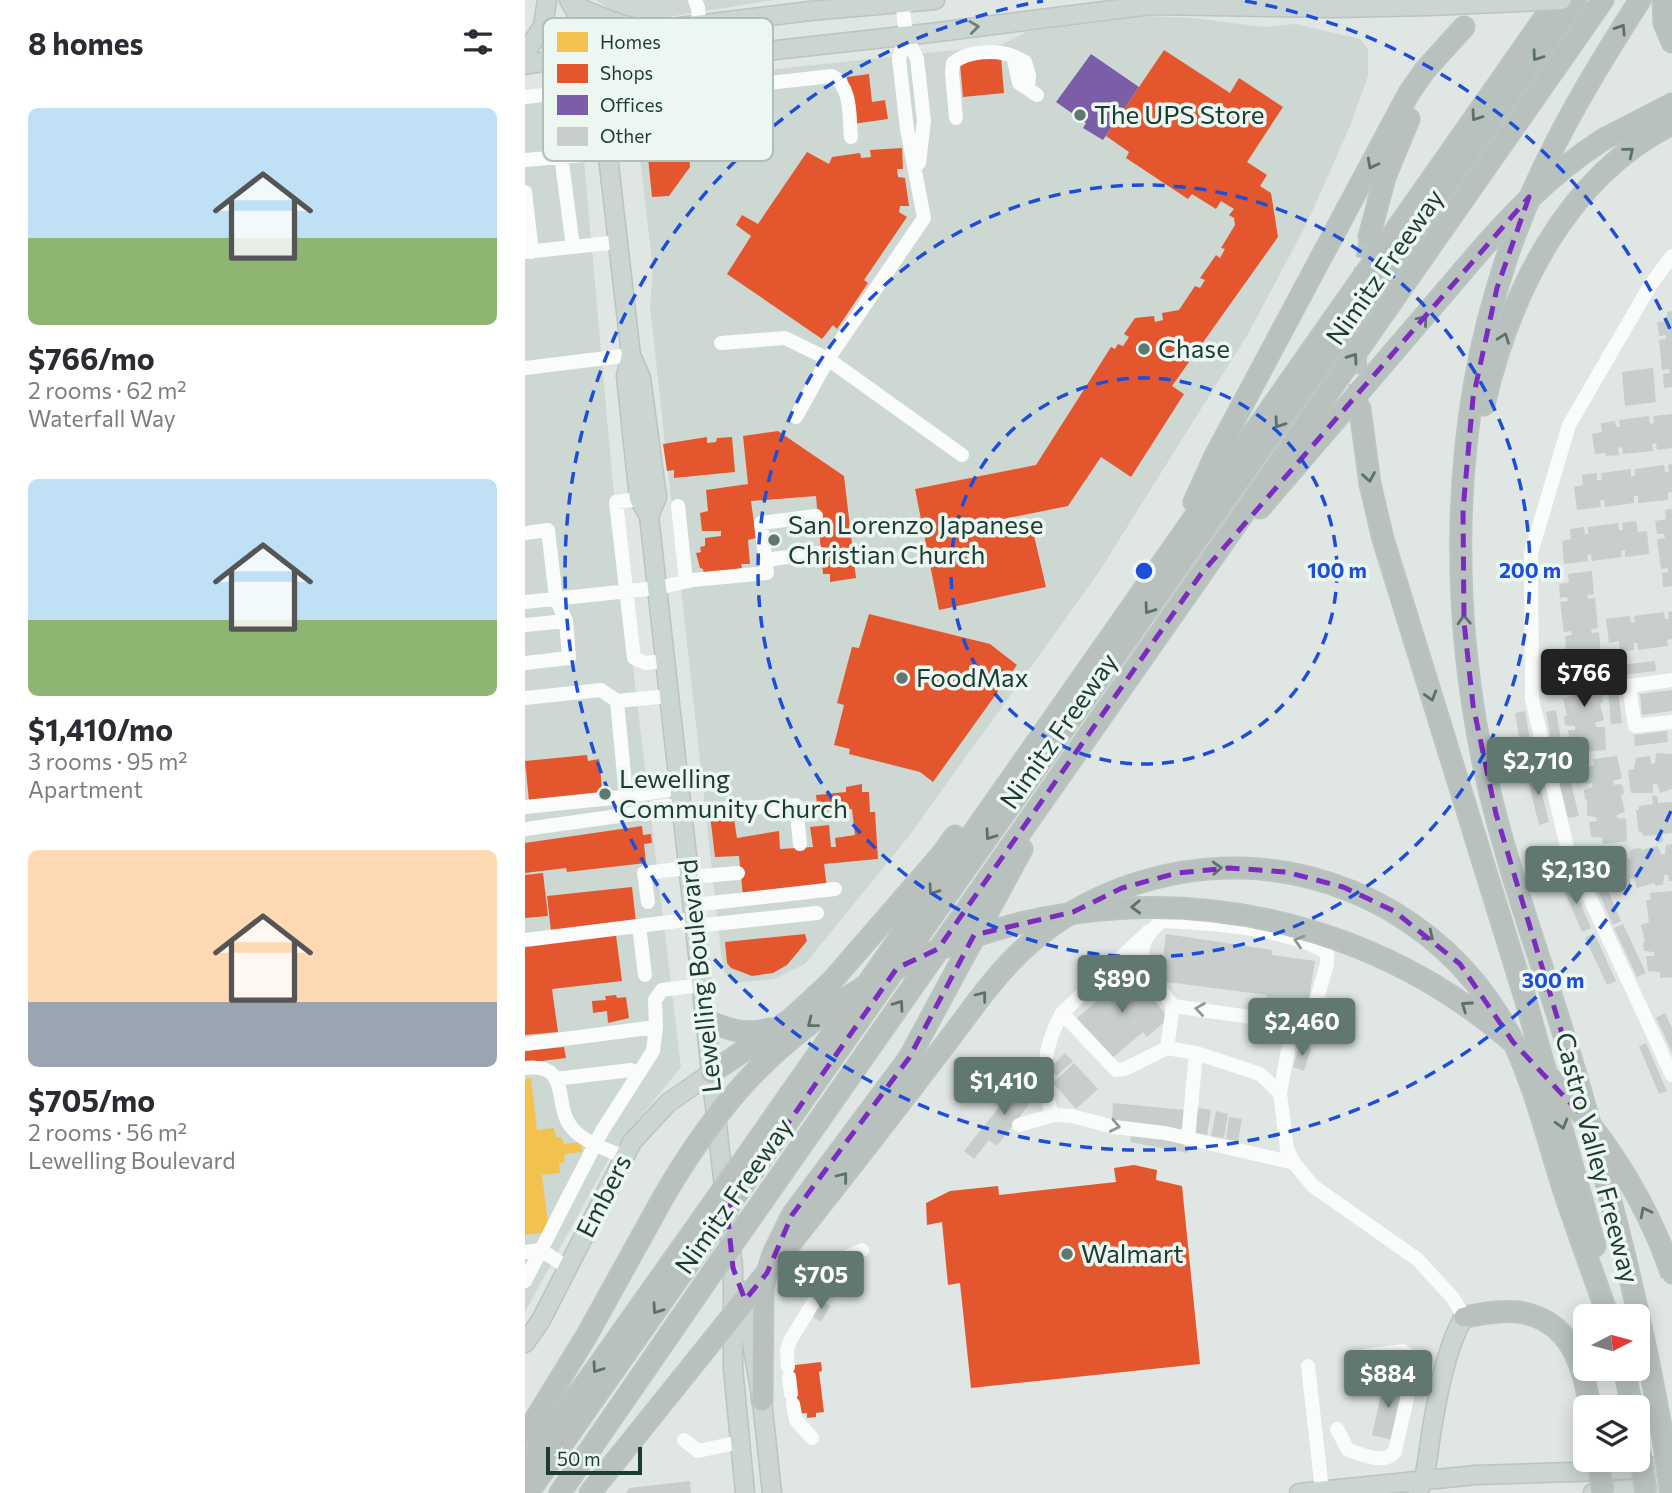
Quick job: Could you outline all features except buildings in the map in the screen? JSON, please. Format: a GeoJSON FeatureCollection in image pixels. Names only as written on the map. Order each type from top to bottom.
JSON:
{"type":"FeatureCollection","features":[{"type":"Feature","properties":{"kind":"highway","name":"Nimitz Freeway"},"geometry":{"type":"LineString","coordinates":[[525,1469],[1559,0]]}},
{"type":"Feature","properties":{"kind":"highway"},"geometry":{"type":"LineString","coordinates":[[528,1493],[1576,0]]}},
{"type":"Feature","properties":{"kind":"highway","name":"Nimitz Freeway"},"geometry":{"type":"LineString","coordinates":[[560,1493],[724,1269],[748,1222],[1603,0]]}},
{"type":"Feature","properties":{"kind":"highway","name":"Castro Valley Freeway"},"geometry":{"type":"LineString","coordinates":[[1640,0],[1573,108],[1547,158],[1521,219],[1489,316],[1473,398],[1467,449],[1462,510],[1462,594],[1466,649],[1478,733],[1501,832],[1571,1059],[1603,1174],[1646,1347],[1669,1457],[1671,1493]]}},
{"type":"Feature","properties":{"kind":"highway"},"geometry":{"type":"LineString","coordinates":[[1663,0],[1664,23],[1672,42]]}},
{"type":"Feature","properties":{"kind":"highway"},"geometry":{"type":"LineString","coordinates":[[1369,237],[1385,177],[1406,124],[1433,74],[1483,1]]}},
{"type":"Feature","properties":{"kind":"highway"},"geometry":{"type":"LineString","coordinates":[[1173,547],[1214,458],[1409,93],[1425,70],[1464,27]]}},
{"type":"Feature","properties":{"kind":"highway"},"geometry":{"type":"LineString","coordinates":[[1201,574],[1324,437],[1527,199],[1565,166],[1604,139],[1672,104]]}},
{"type":"Feature","properties":{"kind":"highway"},"geometry":{"type":"LineString","coordinates":[[1467,449],[1483,410],[1496,361],[1513,315],[1529,276],[1550,240],[1574,205],[1602,174],[1635,147],[1672,124]]}},
{"type":"Feature","properties":{"kind":"highway","name":"Castro Valley Freeway"},"geometry":{"type":"LineString","coordinates":[[1360,409],[1370,484],[1383,539],[1528,1008],[1587,1214],[1607,1304]]}},
{"type":"Feature","properties":{"kind":"highway"},"geometry":{"type":"LineString","coordinates":[[711,1073],[791,1019],[831,982],[942,854],[1022,741],[1098,653]]}},
{"type":"Feature","properties":{"kind":"highway"},"geometry":{"type":"LineString","coordinates":[[762,1401],[763,1286],[792,1215],[909,1058],[987,911],[1078,749]]}},
{"type":"Feature","properties":{"kind":"highway"},"geometry":{"type":"LineString","coordinates":[[590,1493],[801,1230],[990,987],[1028,945],[1048,929],[1094,901],[1149,879],[1204,869],[1256,869],[1315,878],[1369,898],[1440,944],[1478,985],[1508,1031],[1521,1057],[1565,1192],[1606,1304]]}},
{"type":"Feature","properties":{"kind":"highway"},"geometry":{"type":"LineString","coordinates":[[525,1436],[587,1335],[664,1196],[706,1130],[759,1069],[827,1011],[900,967],[976,935],[1033,919],[1117,908],[1202,909],[1286,924],[1340,940],[1417,975],[1488,1022],[1551,1079],[1605,1145],[1648,1218],[1672,1275]]}},
{"type":"Feature","properties":{"kind":"highway"},"geometry":{"type":"LineString","coordinates":[[705,1020],[734,1032],[754,1033],[777,1027]]}},
{"type":"Feature","properties":{"kind":"highway"},"geometry":{"type":"LineString","coordinates":[[1464,1317],[1518,1312],[1546,1322],[1562,1334],[1579,1360],[1588,1395]]}},
{"type":"Feature","properties":{"kind":"highway"},"geometry":{"type":"LineString","coordinates":[[1600,1472],[1603,1493]]}},
{"type":"Feature","properties":{"kind":"highway"},"geometry":{"type":"LineString","coordinates":[[1643,1472],[1646,1493]]}},
{"type":"Feature","properties":{"kind":"main road"},"geometry":{"type":"LineString","coordinates":[[544,18],[547,0]]}},
{"type":"Feature","properties":{"kind":"main road"},"geometry":{"type":"LineString","coordinates":[[730,18],[809,5],[935,0]]}},
{"type":"Feature","properties":{"kind":"main road"},"geometry":{"type":"LineString","coordinates":[[773,50],[1151,5],[1289,3],[1429,6],[1559,0]]}},
{"type":"Feature","properties":{"kind":"main road"},"geometry":{"type":"LineString","coordinates":[[572,2],[607,18]]}},
{"type":"Feature","properties":{"kind":"main road","name":"Lewelling Boulevard"},"geometry":{"type":"LineString","coordinates":[[572,2],[580,18]]}},
{"type":"Feature","properties":{"kind":"main road"},"geometry":{"type":"LineString","coordinates":[[525,54],[543,26]]}},
{"type":"Feature","properties":{"kind":"main road"},"geometry":{"type":"LineString","coordinates":[[525,65],[543,62]]}},
{"type":"Feature","properties":{"kind":"main road","name":"Lewelling Boulevard"},"geometry":{"type":"LineString","coordinates":[[610,161],[631,355],[641,378],[657,498],[649,516]]}},
{"type":"Feature","properties":{"kind":"main road","name":"Lewelling Boulevard"},"geometry":{"type":"LineString","coordinates":[[631,355],[626,376],[639,499],[649,516],[711,1073],[724,1269],[745,1493]]}},
{"type":"Feature","properties":{"kind":"main road","name":"Embers"},"geometry":{"type":"LineString","coordinates":[[525,1343],[541,1320],[632,1142],[668,1103],[711,1073]]}},
{"type":"Feature","properties":{"kind":"main road","name":"Lewelling Boulevard"},"geometry":{"type":"LineString","coordinates":[[724,1269],[746,1306],[762,1401],[772,1493]]}},
{"type":"Feature","properties":{"kind":"main road"},"geometry":{"type":"LineString","coordinates":[[1422,1486],[1448,1359],[1464,1317]]}},
{"type":"Feature","properties":{"kind":"main road"},"geometry":{"type":"LineString","coordinates":[[1299,1493],[1422,1486],[1492,1473],[1604,1471],[1669,1457]]}},
{"type":"Feature","properties":{"kind":"main road"},"geometry":{"type":"LineString","coordinates":[[1593,1493],[1672,1485]]}},
{"type":"Feature","properties":{"kind":"street"},"geometry":{"type":"LineString","coordinates":[[695,0],[699,18]]}},
{"type":"Feature","properties":{"kind":"street"},"geometry":{"type":"LineString","coordinates":[[796,417],[828,359],[924,218],[907,129],[899,59],[906,35],[902,1]]}},
{"type":"Feature","properties":{"kind":"street"},"geometry":{"type":"LineString","coordinates":[[956,118],[953,63],[961,56],[1002,51],[1013,56],[1019,83],[1033,92]]}},
{"type":"Feature","properties":{"kind":"street"},"geometry":{"type":"LineString","coordinates":[[773,82],[832,76],[840,80],[845,87],[851,137]]}},
{"type":"Feature","properties":{"kind":"street"},"geometry":{"type":"LineString","coordinates":[[525,97],[543,95]]}},
{"type":"Feature","properties":{"kind":"street"},"geometry":{"type":"LineString","coordinates":[[525,160],[543,159]]}},
{"type":"Feature","properties":{"kind":"street"},"geometry":{"type":"LineString","coordinates":[[562,161],[573,247]]}},
{"type":"Feature","properties":{"kind":"street"},"geometry":{"type":"LineString","coordinates":[[525,192],[528,252],[619,242]]}},
{"type":"Feature","properties":{"kind":"street"},"geometry":{"type":"LineString","coordinates":[[1672,256],[1651,284],[1569,425],[1531,552],[1532,699],[1568,852],[1672,1075]]}},
{"type":"Feature","properties":{"kind":"street"},"geometry":{"type":"LineString","coordinates":[[721,343],[785,338],[828,359],[962,455]]}},
{"type":"Feature","properties":{"kind":"street"},"geometry":{"type":"LineString","coordinates":[[525,368],[631,355]]}},
{"type":"Feature","properties":{"kind":"street"},"geometry":{"type":"LineString","coordinates":[[639,499],[617,502],[634,658],[645,663],[665,661]]}},
{"type":"Feature","properties":{"kind":"street"},"geometry":{"type":"LineString","coordinates":[[678,506],[686,581]]}},
{"type":"Feature","properties":{"kind":"street"},"geometry":{"type":"LineString","coordinates":[[525,603],[767,573],[761,523],[816,516]]}},
{"type":"Feature","properties":{"kind":"street"},"geometry":{"type":"LineString","coordinates":[[525,533],[548,530],[556,598],[565,621],[569,658],[525,663]]}},
{"type":"Feature","properties":{"kind":"street"},"geometry":{"type":"LineString","coordinates":[[765,559],[818,553]]}},
{"type":"Feature","properties":{"kind":"street"},"geometry":{"type":"LineString","coordinates":[[525,625],[565,621]]}},
{"type":"Feature","properties":{"kind":"street"},"geometry":{"type":"LineString","coordinates":[[1672,680],[1629,685],[1635,726],[1672,722]]}},
{"type":"Feature","properties":{"kind":"street"},"geometry":{"type":"LineString","coordinates":[[525,698],[601,690],[617,701],[669,696]]}},
{"type":"Feature","properties":{"kind":"street"},"geometry":{"type":"LineString","coordinates":[[617,701],[626,796]]}},
{"type":"Feature","properties":{"kind":"street"},"geometry":{"type":"LineString","coordinates":[[525,807],[626,796],[796,805],[800,844]]}},
{"type":"Feature","properties":{"kind":"street"},"geometry":{"type":"LineString","coordinates":[[525,828],[640,813],[681,801]]}},
{"type":"Feature","properties":{"kind":"street"},"geometry":{"type":"LineString","coordinates":[[648,902],[644,873],[738,873]]}},
{"type":"Feature","properties":{"kind":"street"},"geometry":{"type":"LineString","coordinates":[[525,940],[694,917],[835,889]]}},
{"type":"Feature","properties":{"kind":"street"},"geometry":{"type":"LineString","coordinates":[[694,917],[817,913]]}},
{"type":"Feature","properties":{"kind":"street"},"geometry":{"type":"LineString","coordinates":[[1054,1115],[1051,1112],[1043,1069],[1055,1027],[1062,1013],[1149,931],[1162,921],[1201,923],[1282,936],[1315,946],[1327,953],[1327,964],[1311,1020],[1293,1023],[1173,1006],[1145,970],[1142,944],[1149,931]]}},
{"type":"Feature","properties":{"kind":"street"},"geometry":{"type":"LineString","coordinates":[[639,926],[645,975]]}},
{"type":"Feature","properties":{"kind":"street"},"geometry":{"type":"LineString","coordinates":[[525,1281],[595,1143],[653,1051],[655,1000],[662,990],[702,985]]}},
{"type":"Feature","properties":{"kind":"street"},"geometry":{"type":"LineString","coordinates":[[1167,1048],[1173,1006]]}},
{"type":"Feature","properties":{"kind":"street"},"geometry":{"type":"LineString","coordinates":[[1062,1013],[1116,1070],[1125,1069],[1167,1048],[1196,1053],[1261,1074],[1280,1093]]}},
{"type":"Feature","properties":{"kind":"street"},"geometry":{"type":"LineString","coordinates":[[1293,1023],[1280,1093],[1287,1149],[1294,1163],[1313,1186],[1417,1259],[1453,1298],[1464,1317]]}},
{"type":"Feature","properties":{"kind":"street"},"geometry":{"type":"LineString","coordinates":[[525,1044],[656,1027]]}},
{"type":"Feature","properties":{"kind":"street"},"geometry":{"type":"LineString","coordinates":[[1188,1139],[1196,1053]]}},
{"type":"Feature","properties":{"kind":"street"},"geometry":{"type":"LineString","coordinates":[[525,1068],[539,1067],[549,1072],[560,1085],[564,1116],[573,1130],[625,1157]]}},
{"type":"Feature","properties":{"kind":"street"},"geometry":{"type":"LineString","coordinates":[[555,1079],[631,1070],[638,1074]]}},
{"type":"Feature","properties":{"kind":"street"},"geometry":{"type":"LineString","coordinates":[[1019,1125],[1054,1115],[1072,1116],[1294,1163]]}},
{"type":"Feature","properties":{"kind":"street"},"geometry":{"type":"LineString","coordinates":[[525,1252],[541,1250],[568,1268]]}},
{"type":"Feature","properties":{"kind":"street"},"geometry":{"type":"LineString","coordinates":[[812,1438],[796,1420],[787,1350],[790,1340],[834,1268],[847,1257],[862,1250]]}},
{"type":"Feature","properties":{"kind":"street"},"geometry":{"type":"LineString","coordinates":[[1337,1429],[1348,1450],[1385,1459],[1391,1457],[1395,1451],[1414,1359],[1403,1351],[1364,1356]]}},
{"type":"Feature","properties":{"kind":"street"},"geometry":{"type":"LineString","coordinates":[[1308,1366],[1322,1490]]}},
{"type":"Feature","properties":{"kind":"street"},"geometry":{"type":"LineString","coordinates":[[685,1438],[698,1451],[740,1441]]}},
{"type":"Feature","properties":{"kind":"highlighted area"},"geometry":{"type":"Polygon","coordinates":[[[1529,197],[1497,288],[1473,398],[1463,510],[1464,622],[1473,705],[1496,814],[1589,1123],[1513,1042],[1460,964],[1394,911],[1343,887],[1286,872],[1229,868],[1177,873],[1122,888],[1073,912],[974,935],[909,1058],[792,1215],[767,1273],[745,1300],[733,1268],[727,1210],[897,968],[938,949],[1201,574],[1529,197]]]}},
{"type":"Feature","properties":{"kind":"shaded area"},"geometry":{"type":"Polygon","coordinates":[[[596,0],[774,0],[662,18],[623,18],[596,0]]]}},
{"type":"Feature","properties":{"kind":"shaded area"},"geometry":{"type":"Polygon","coordinates":[[[1147,16],[1194,18],[1264,27],[1295,24],[1360,39],[1368,50],[1368,76],[1350,126],[1307,223],[1248,334],[1097,575],[909,836],[805,964],[774,979],[734,983],[724,972],[721,952],[650,307],[653,269],[640,161],[773,161],[773,69],[984,47],[1003,44],[1026,32],[1147,16]]]}},
{"type":"Feature","properties":{"kind":"shaded area"},"geometry":{"type":"Polygon","coordinates":[[[543,88],[543,161],[584,161],[612,474],[681,1067],[613,1151],[525,1312],[525,93],[543,88]]]}},
{"type":"Feature","properties":{"kind":"tunnel"},"geometry":{"type":"LineString","coordinates":[[1359,403],[1358,320],[1369,237]]}},
{"type":"Feature","properties":{"kind":"place","name":"The UPS Store"},"geometry":{"type":"Point","coordinates":[1080,115]}},
{"type":"Feature","properties":{"kind":"place","name":"Chase"},"geometry":{"type":"Point","coordinates":[1144,349]}},
{"type":"Feature","properties":{"kind":"place","name":"San Lorenzo Japanese Christian Church"},"geometry":{"type":"Point","coordinates":[774,540]}},
{"type":"Feature","properties":{"kind":"place","name":"FoodMax"},"geometry":{"type":"Point","coordinates":[902,678]}},
{"type":"Feature","properties":{"kind":"place","name":"Lewelling Community Church"},"geometry":{"type":"Point","coordinates":[605,794]}},
{"type":"Feature","properties":{"kind":"place","name":"Walmart"},"geometry":{"type":"Point","coordinates":[1067,1254]}}]}
